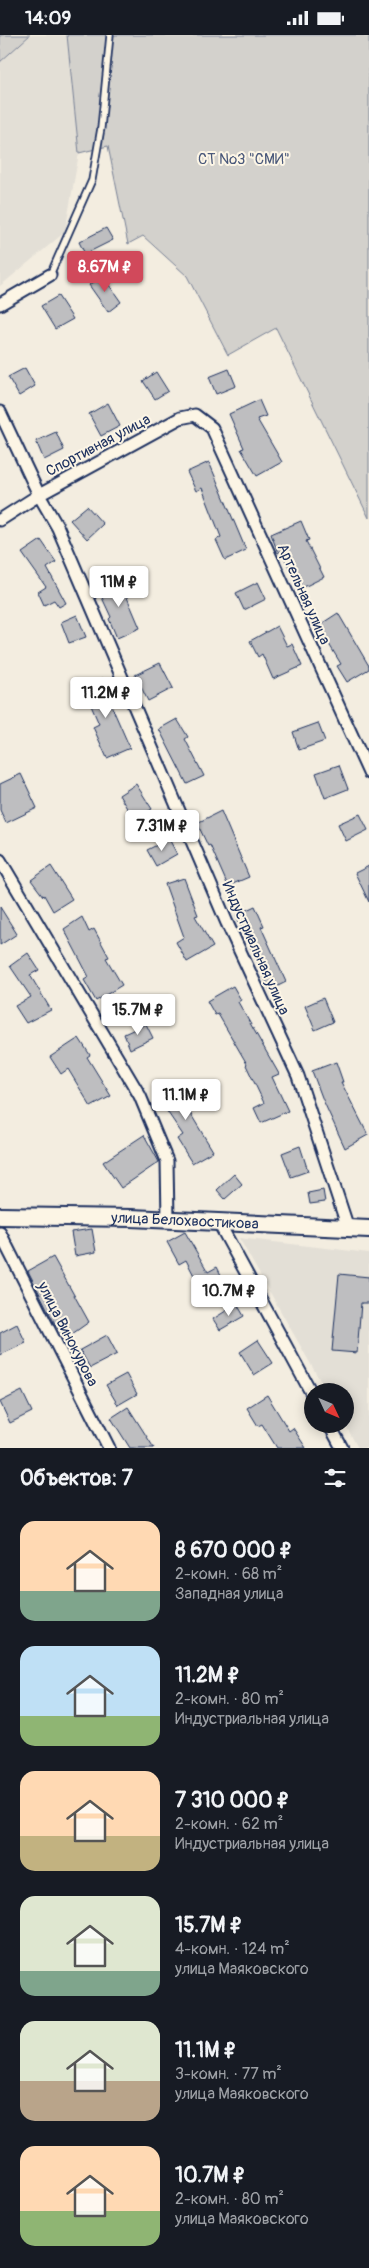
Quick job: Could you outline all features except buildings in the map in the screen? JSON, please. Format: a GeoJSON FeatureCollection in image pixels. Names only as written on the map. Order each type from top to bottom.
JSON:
{"type":"FeatureCollection","features":[{"type":"Feature","properties":{"kind":"main road","name":"улица Белохвостикова"},"geometry":{"type":"LineString","coordinates":[[0,1216],[168,1220],[369,1229]]}},
{"type":"Feature","properties":{"kind":"street"},"geometry":{"type":"LineString","coordinates":[[0,304],[50,275]]}},
{"type":"Feature","properties":{"kind":"street","name":"Индустриальная улица"},"geometry":{"type":"LineString","coordinates":[[0,412],[38,495],[58,528],[227,923],[298,1076],[348,1228]]}},
{"type":"Feature","properties":{"kind":"street","name":"Спортивная улица"},"geometry":{"type":"LineString","coordinates":[[0,519],[38,495],[180,419],[195,415],[212,428]]}},
{"type":"Feature","properties":{"kind":"street","name":"Артельная улица"},"geometry":{"type":"LineString","coordinates":[[212,428],[368,768]]}},
{"type":"Feature","properties":{"kind":"street"},"geometry":{"type":"LineString","coordinates":[[0,860],[140,1097],[167,1161],[168,1220]]}},
{"type":"Feature","properties":{"kind":"street"},"geometry":{"type":"LineString","coordinates":[[219,1223],[306,1383]]}},
{"type":"Feature","properties":{"kind":"street","name":"улица Винокурова"},"geometry":{"type":"LineString","coordinates":[[0,1233],[109,1448]]}},
{"type":"Feature","properties":{"kind":"street"},"geometry":{"type":"LineString","coordinates":[[334,1433],[342,1448]]}},
{"type":"Feature","properties":{"kind":"lane"},"geometry":{"type":"LineString","coordinates":[[50,275],[92,180],[101,128],[110,35]]}},
{"type":"Feature","properties":{"kind":"shaded area"},"geometry":{"type":"Polygon","coordinates":[[[30,35],[67,35],[79,153],[65,232],[0,286],[0,62],[30,35]]]}},
{"type":"Feature","properties":{"kind":"shaded area"},"geometry":{"type":"Polygon","coordinates":[[[239,1238],[369,1253],[369,1448],[358,1448],[350,1433],[354,1433],[354,1383],[321,1383],[239,1238]]]}},
{"type":"Feature","properties":{"kind":"green space"},"geometry":{"type":"Polygon","coordinates":[[[0,35],[30,35],[0,62],[0,35]]]}},
{"type":"Feature","properties":{"kind":"green space","name":"СТ №3 \"СМИ\""},"geometry":{"type":"Polygon","coordinates":[[[67,35],[369,35],[369,518],[276,328],[228,355],[187,276],[143,236],[128,244],[108,146],[79,153],[67,35]]]}}]}
